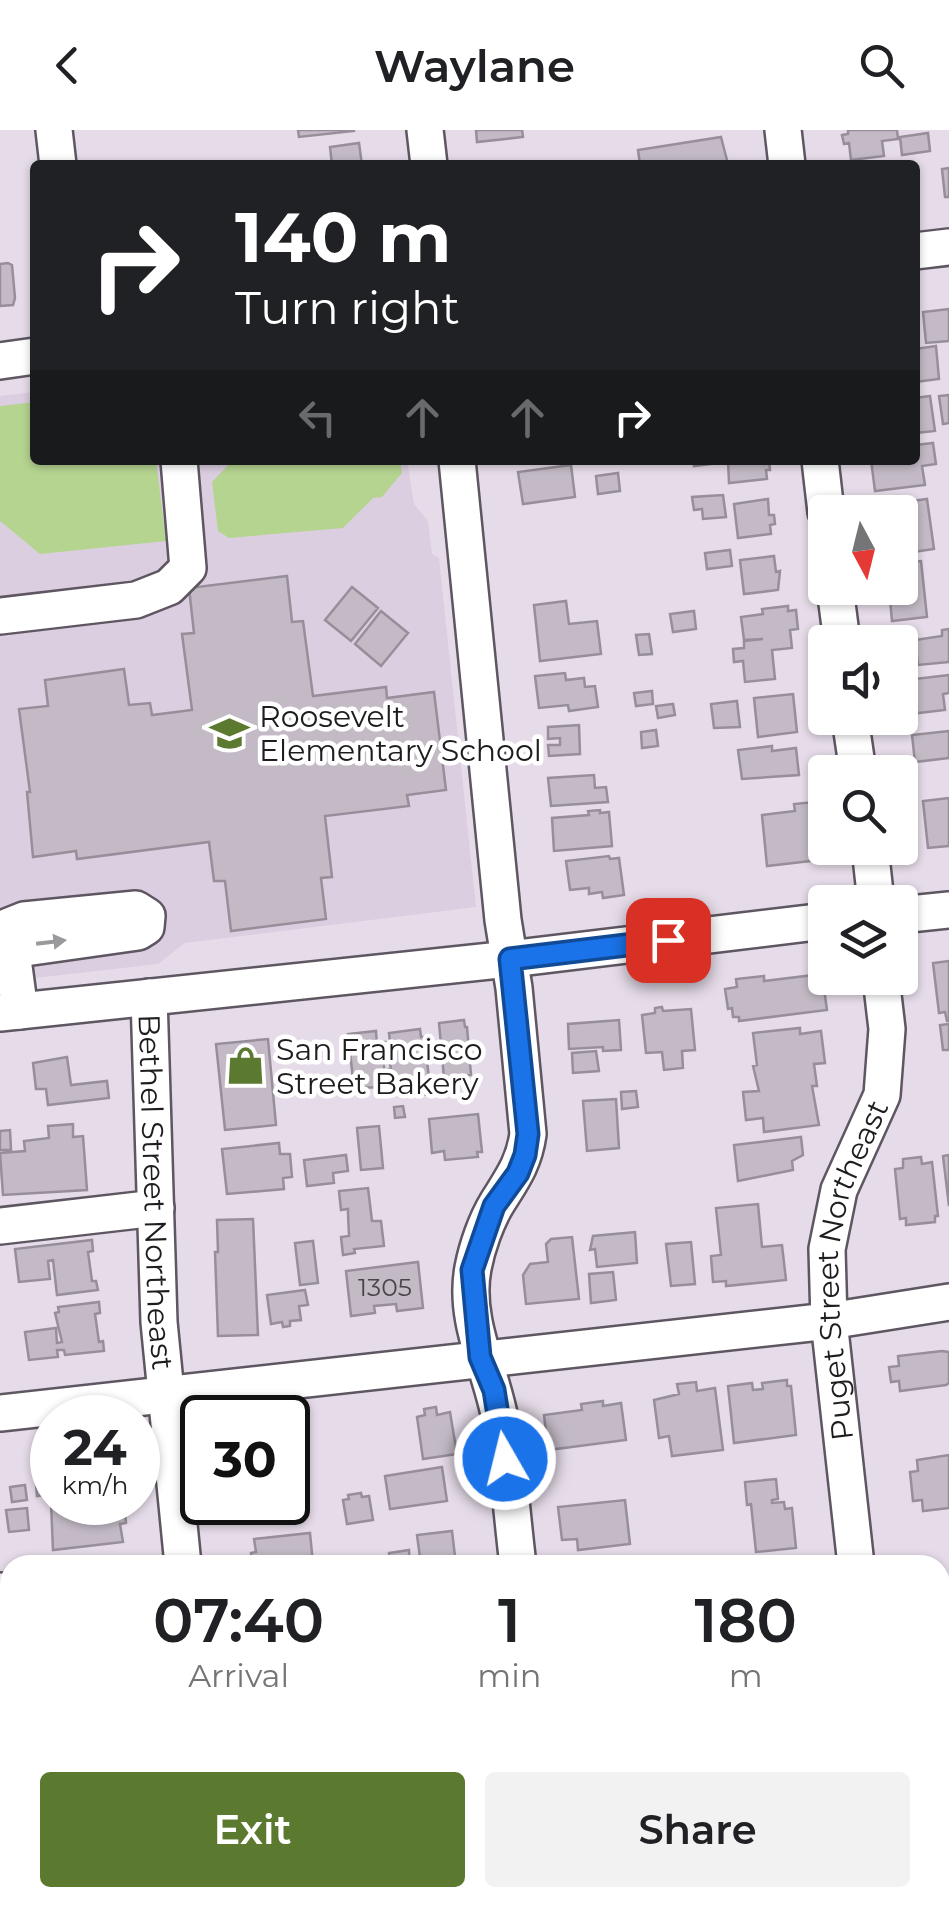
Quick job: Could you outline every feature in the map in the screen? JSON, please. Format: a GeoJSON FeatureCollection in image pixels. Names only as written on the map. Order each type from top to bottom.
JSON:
{"type":"FeatureCollection","features":[{"type":"Feature","properties":{"kind":"street"},"geometry":{"type":"LineString","coordinates":[[54,130],[57,160]]}},
{"type":"Feature","properties":{"kind":"street"},"geometry":{"type":"LineString","coordinates":[[425,130],[428,160]]}},
{"type":"Feature","properties":{"kind":"street"},"geometry":{"type":"LineString","coordinates":[[784,130],[787,160]]}},
{"type":"Feature","properties":{"kind":"street"},"geometry":{"type":"LineString","coordinates":[[920,250],[949,247]]}},
{"type":"Feature","properties":{"kind":"street"},"geometry":{"type":"LineString","coordinates":[[0,361],[30,357]]}},
{"type":"Feature","properties":{"kind":"street"},"geometry":{"type":"LineString","coordinates":[[0,616],[136,600],[169,587],[188,568],[179,465]]}},
{"type":"Feature","properties":{"kind":"street"},"geometry":{"type":"LineString","coordinates":[[458,465],[528,1134],[518,1173],[494,1206],[472,1270],[480,1357],[494,1390],[501,1423],[517,1555]]}},
{"type":"Feature","properties":{"kind":"street"},"geometry":{"type":"LineString","coordinates":[[821,465],[824,495]]}},
{"type":"Feature","properties":{"kind":"street"},"geometry":{"type":"LineString","coordinates":[[0,934],[24,920],[136,909],[146,916],[146,927],[138,932],[18,949],[5,1010],[510,959],[808,923]]}},
{"type":"Feature","properties":{"kind":"street"},"geometry":{"type":"LineString","coordinates":[[918,913],[949,910]]}},
{"type":"Feature","properties":{"kind":"street","name":"Puget Street Northeast"},"geometry":{"type":"LineString","coordinates":[[855,1555],[829,1320],[827,1248],[839,1190],[882,1095],[887,1064],[883,995]]}},
{"type":"Feature","properties":{"kind":"street","name":"Bethel Street Northeast"},"geometry":{"type":"LineString","coordinates":[[149,997],[165,1394],[182,1555]]}},
{"type":"Feature","properties":{"kind":"street"},"geometry":{"type":"LineString","coordinates":[[0,1226],[156,1208]]}},
{"type":"Feature","properties":{"kind":"street"},"geometry":{"type":"LineString","coordinates":[[0,1413],[829,1320],[949,1302]]}},
{"type":"Feature","properties":{"kind":"shaded area","name":"Roosevelt Elementary School"},"geometry":{"type":"Polygon","coordinates":[[[30,393],[30,465],[408,465],[414,504],[428,521],[432,554],[439,558],[476,907],[185,943],[158,964],[0,982],[0,396],[30,393]]]}},
{"type":"Feature","properties":{"kind":"green space"},"geometry":{"type":"Polygon","coordinates":[[[30,403],[30,465],[157,465],[166,541],[40,554],[0,521],[0,406],[30,403]]]}},
{"type":"Feature","properties":{"kind":"green space"},"geometry":{"type":"Polygon","coordinates":[[[228,465],[401,465],[402,473],[382,497],[373,498],[343,528],[229,538],[218,531],[212,482],[228,465]]]}},
{"type":"Feature","properties":{"kind":"building"},"geometry":{"type":"Polygon","coordinates":[[[298,130],[354,130],[354,131],[299,137],[298,130]]]}},
{"type":"Feature","properties":{"kind":"building"},"geometry":{"type":"Polygon","coordinates":[[[476,130],[522,130],[523,137],[477,142],[476,130]]]}},
{"type":"Feature","properties":{"kind":"building"},"geometry":{"type":"Polygon","coordinates":[[[848,130],[897,130],[898,139],[882,141],[884,156],[851,160],[849,143],[844,144],[842,135],[848,134],[848,130]]]}},
{"type":"Feature","properties":{"kind":"building"},"geometry":{"type":"Polygon","coordinates":[[[928,133],[930,151],[902,155],[900,137],[928,133]]]}},
{"type":"Feature","properties":{"kind":"building"},"geometry":{"type":"Polygon","coordinates":[[[721,137],[727,160],[639,160],[638,150],[721,137]]]}},
{"type":"Feature","properties":{"kind":"building"},"geometry":{"type":"Polygon","coordinates":[[[359,143],[361,160],[331,160],[330,147],[359,143]]]}},
{"type":"Feature","properties":{"kind":"building"},"geometry":{"type":"Polygon","coordinates":[[[949,168],[949,197],[945,197],[942,169],[949,168]]]}},
{"type":"Feature","properties":{"kind":"building"},"geometry":{"type":"Polygon","coordinates":[[[0,264],[12,265],[15,298],[13,305],[0,306],[0,264]]]}},
{"type":"Feature","properties":{"kind":"building"},"geometry":{"type":"Polygon","coordinates":[[[949,309],[949,341],[926,343],[923,312],[949,309]]]}},
{"type":"Feature","properties":{"kind":"building"},"geometry":{"type":"Polygon","coordinates":[[[936,346],[939,379],[920,381],[920,348],[936,346]]]}},
{"type":"Feature","properties":{"kind":"building"},"geometry":{"type":"Polygon","coordinates":[[[949,395],[949,423],[943,424],[939,396],[949,395]]]}},
{"type":"Feature","properties":{"kind":"building"},"geometry":{"type":"Polygon","coordinates":[[[930,396],[935,431],[920,432],[920,397],[930,396]]]}},
{"type":"Feature","properties":{"kind":"building"},"geometry":{"type":"Polygon","coordinates":[[[933,443],[936,464],[922,466],[925,485],[875,491],[872,465],[920,465],[920,444],[933,443]]]}},
{"type":"Feature","properties":{"kind":"building"},"geometry":{"type":"Polygon","coordinates":[[[571,465],[575,497],[523,504],[518,472],[571,465]]]}},
{"type":"Feature","properties":{"kind":"building"},"geometry":{"type":"Polygon","coordinates":[[[728,465],[770,465],[767,479],[729,483],[728,465]]]}},
{"type":"Feature","properties":{"kind":"building"},"geometry":{"type":"Polygon","coordinates":[[[618,473],[620,491],[598,494],[596,476],[618,473]]]}},
{"type":"Feature","properties":{"kind":"building"},"geometry":{"type":"Polygon","coordinates":[[[723,495],[726,517],[703,519],[702,509],[694,510],[692,497],[723,495]]]}},
{"type":"Feature","properties":{"kind":"building"},"geometry":{"type":"Polygon","coordinates":[[[768,499],[769,515],[774,515],[775,524],[770,525],[771,534],[738,538],[734,504],[768,499]]]}},
{"type":"Feature","properties":{"kind":"building"},"geometry":{"type":"Polygon","coordinates":[[[927,499],[934,549],[918,551],[918,500],[927,499]]]}},
{"type":"Feature","properties":{"kind":"building"},"geometry":{"type":"Polygon","coordinates":[[[730,550],[732,566],[707,569],[705,553],[730,550]]]}},
{"type":"Feature","properties":{"kind":"building"},"geometry":{"type":"Polygon","coordinates":[[[774,556],[776,572],[780,571],[778,590],[744,594],[740,560],[774,556]]]}},
{"type":"Feature","properties":{"kind":"building"},"geometry":{"type":"Polygon","coordinates":[[[921,561],[927,617],[892,621],[891,605],[918,605],[921,561]]]}},
{"type":"Feature","properties":{"kind":"building"},"geometry":{"type":"Polygon","coordinates":[[[287,576],[292,622],[303,621],[313,696],[386,687],[387,698],[434,692],[446,790],[407,795],[409,806],[325,816],[332,877],[321,878],[326,919],[231,931],[225,881],[214,881],[209,842],[77,859],[76,851],[33,857],[30,792],[19,709],[48,706],[45,680],[124,669],[129,705],[150,703],[152,715],[192,710],[182,634],[194,633],[189,588],[287,576]]]}},
{"type":"Feature","properties":{"kind":"building"},"geometry":{"type":"Polygon","coordinates":[[[352,587],[378,608],[351,641],[325,620],[352,587]]]}},
{"type":"Feature","properties":{"kind":"building"},"geometry":{"type":"Polygon","coordinates":[[[566,601],[569,624],[597,621],[601,654],[540,661],[534,605],[566,601]]]}},
{"type":"Feature","properties":{"kind":"building"},"geometry":{"type":"Polygon","coordinates":[[[788,606],[788,611],[796,610],[798,629],[790,630],[792,648],[772,650],[775,679],[745,682],[743,661],[734,662],[733,649],[744,648],[744,641],[763,639],[744,640],[741,617],[763,614],[762,609],[788,606]]]}},
{"type":"Feature","properties":{"kind":"building"},"geometry":{"type":"Polygon","coordinates":[[[381,611],[408,633],[381,666],[355,644],[381,611]]]}},
{"type":"Feature","properties":{"kind":"building"},"geometry":{"type":"Polygon","coordinates":[[[694,611],[696,629],[673,632],[670,614],[694,611]]]}},
{"type":"Feature","properties":{"kind":"building"},"geometry":{"type":"Polygon","coordinates":[[[949,629],[949,662],[918,665],[918,640],[942,636],[942,630],[949,629]]]}},
{"type":"Feature","properties":{"kind":"building"},"geometry":{"type":"Polygon","coordinates":[[[649,634],[652,654],[639,655],[636,635],[649,634]]]}},
{"type":"Feature","properties":{"kind":"building"},"geometry":{"type":"Polygon","coordinates":[[[565,673],[566,680],[584,678],[585,687],[595,686],[598,707],[569,711],[568,705],[539,708],[535,676],[565,673]]]}},
{"type":"Feature","properties":{"kind":"building"},"geometry":{"type":"Polygon","coordinates":[[[949,675],[949,693],[943,694],[945,710],[918,713],[918,679],[949,675]]]}},
{"type":"Feature","properties":{"kind":"building"},"geometry":{"type":"Polygon","coordinates":[[[652,691],[653,704],[636,706],[634,693],[652,691]]]}},
{"type":"Feature","properties":{"kind":"building"},"geometry":{"type":"Polygon","coordinates":[[[793,694],[797,732],[758,737],[754,698],[793,694]]]}},
{"type":"Feature","properties":{"kind":"building"},"geometry":{"type":"Polygon","coordinates":[[[737,701],[740,727],[714,728],[711,704],[737,701]]]}},
{"type":"Feature","properties":{"kind":"building"},"geometry":{"type":"Polygon","coordinates":[[[673,704],[675,715],[658,718],[656,706],[673,704]]]}},
{"type":"Feature","properties":{"kind":"building"},"geometry":{"type":"Polygon","coordinates":[[[579,725],[580,754],[549,756],[548,745],[560,745],[560,738],[548,739],[548,727],[579,725]]]}},
{"type":"Feature","properties":{"kind":"building"},"geometry":{"type":"Polygon","coordinates":[[[656,730],[658,746],[642,748],[641,732],[656,730]]]}},
{"type":"Feature","properties":{"kind":"building"},"geometry":{"type":"Polygon","coordinates":[[[949,731],[949,758],[918,762],[912,735],[949,731]]]}},
{"type":"Feature","properties":{"kind":"building"},"geometry":{"type":"Polygon","coordinates":[[[772,746],[772,751],[796,748],[799,775],[742,779],[738,750],[772,746]]]}},
{"type":"Feature","properties":{"kind":"building"},"geometry":{"type":"Polygon","coordinates":[[[594,775],[595,788],[606,787],[608,802],[551,806],[548,778],[594,775]]]}},
{"type":"Feature","properties":{"kind":"building"},"geometry":{"type":"Polygon","coordinates":[[[949,798],[949,846],[928,848],[923,801],[949,798]]]}},
{"type":"Feature","properties":{"kind":"building"},"geometry":{"type":"Polygon","coordinates":[[[808,803],[808,861],[767,866],[762,815],[795,811],[794,804],[808,803]]]}},
{"type":"Feature","properties":{"kind":"building"},"geometry":{"type":"Polygon","coordinates":[[[588,811],[609,812],[612,846],[554,851],[552,818],[589,815],[588,811]]]}},
{"type":"Feature","properties":{"kind":"building"},"geometry":{"type":"Polygon","coordinates":[[[619,858],[624,895],[603,898],[602,892],[589,894],[589,888],[570,890],[566,861],[619,858]]]}},
{"type":"Feature","properties":{"kind":"building"},"geometry":{"type":"Polygon","coordinates":[[[949,961],[947,1021],[945,1012],[939,1013],[933,963],[949,961]]]}},
{"type":"Feature","properties":{"kind":"building"},"geometry":{"type":"Polygon","coordinates":[[[764,976],[764,981],[808,976],[808,995],[825,995],[827,1010],[739,1021],[739,1017],[733,1017],[725,989],[737,987],[736,979],[764,976]]]}},
{"type":"Feature","properties":{"kind":"building"},"geometry":{"type":"Polygon","coordinates":[[[662,1007],[663,1011],[691,1009],[695,1050],[682,1051],[683,1068],[664,1070],[662,1052],[646,1053],[642,1015],[662,1007]]]}},
{"type":"Feature","properties":{"kind":"building"},"geometry":{"type":"Polygon","coordinates":[[[464,1020],[471,1075],[444,1078],[439,1023],[464,1020]]]}},
{"type":"Feature","properties":{"kind":"building"},"geometry":{"type":"Polygon","coordinates":[[[619,1020],[621,1050],[569,1049],[568,1024],[619,1020]]]}},
{"type":"Feature","properties":{"kind":"building"},"geometry":{"type":"Polygon","coordinates":[[[949,1024],[949,1050],[943,1050],[940,1025],[949,1024]]]}},
{"type":"Feature","properties":{"kind":"building"},"geometry":{"type":"Polygon","coordinates":[[[800,1028],[800,1034],[821,1031],[825,1063],[814,1064],[817,1086],[812,1086],[819,1125],[764,1132],[763,1118],[746,1120],[743,1092],[759,1091],[753,1066],[757,1065],[753,1033],[800,1028]]]}},
{"type":"Feature","properties":{"kind":"building"},"geometry":{"type":"Polygon","coordinates":[[[420,1029],[431,1094],[406,1097],[405,1086],[390,1088],[391,1069],[385,1042],[390,1042],[389,1033],[420,1029]]]}},
{"type":"Feature","properties":{"kind":"building"},"geometry":{"type":"Polygon","coordinates":[[[376,1031],[377,1046],[382,1045],[386,1087],[354,1088],[348,1034],[376,1031]]]}},
{"type":"Feature","properties":{"kind":"building"},"geometry":{"type":"Polygon","coordinates":[[[268,1039],[276,1125],[225,1130],[216,1044],[268,1039]]]}},
{"type":"Feature","properties":{"kind":"building"},"geometry":{"type":"Polygon","coordinates":[[[596,1051],[599,1071],[573,1073],[572,1053],[596,1051]]]}},
{"type":"Feature","properties":{"kind":"building"},"geometry":{"type":"Polygon","coordinates":[[[67,1057],[71,1085],[107,1081],[109,1098],[48,1105],[46,1089],[36,1089],[33,1063],[67,1057]]]}},
{"type":"Feature","properties":{"kind":"building"},"geometry":{"type":"Polygon","coordinates":[[[636,1091],[638,1107],[622,1109],[621,1092],[636,1091]]]}},
{"type":"Feature","properties":{"kind":"building"},"geometry":{"type":"Polygon","coordinates":[[[616,1099],[619,1148],[587,1151],[583,1101],[616,1099]]]}},
{"type":"Feature","properties":{"kind":"building"},"geometry":{"type":"Polygon","coordinates":[[[403,1106],[405,1117],[395,1118],[394,1107],[403,1106]]]}},
{"type":"Feature","properties":{"kind":"building"},"geometry":{"type":"Polygon","coordinates":[[[478,1114],[482,1152],[477,1152],[478,1157],[445,1160],[444,1151],[432,1153],[429,1119],[478,1114]]]}},
{"type":"Feature","properties":{"kind":"building"},"geometry":{"type":"Polygon","coordinates":[[[73,1124],[73,1137],[83,1136],[87,1190],[3,1195],[0,1153],[25,1151],[24,1141],[49,1138],[48,1126],[73,1124]]]}},
{"type":"Feature","properties":{"kind":"building"},"geometry":{"type":"Polygon","coordinates":[[[379,1126],[383,1168],[361,1170],[357,1128],[379,1126]]]}},
{"type":"Feature","properties":{"kind":"building"},"geometry":{"type":"Polygon","coordinates":[[[10,1130],[11,1150],[0,1150],[0,1131],[10,1130]]]}},
{"type":"Feature","properties":{"kind":"building"},"geometry":{"type":"Polygon","coordinates":[[[801,1137],[803,1155],[792,1161],[793,1170],[738,1181],[734,1145],[801,1137]]]}},
{"type":"Feature","properties":{"kind":"building"},"geometry":{"type":"Polygon","coordinates":[[[279,1143],[280,1154],[290,1154],[292,1177],[283,1178],[284,1189],[227,1194],[222,1149],[279,1143]]]}},
{"type":"Feature","properties":{"kind":"building"},"geometry":{"type":"Polygon","coordinates":[[[346,1155],[348,1171],[333,1173],[334,1183],[307,1186],[304,1160],[346,1155]]]}},
{"type":"Feature","properties":{"kind":"building"},"geometry":{"type":"Polygon","coordinates":[[[949,1155],[949,1206],[943,1156],[949,1155]]]}},
{"type":"Feature","properties":{"kind":"building"},"geometry":{"type":"Polygon","coordinates":[[[921,1157],[922,1164],[932,1162],[938,1216],[935,1222],[906,1225],[906,1218],[900,1219],[895,1169],[903,1168],[903,1159],[921,1157]]]}},
{"type":"Feature","properties":{"kind":"building"},"geometry":{"type":"Polygon","coordinates":[[[368,1188],[372,1221],[381,1221],[384,1246],[354,1249],[355,1253],[343,1255],[341,1237],[349,1236],[348,1209],[341,1210],[339,1191],[368,1188]]]}},
{"type":"Feature","properties":{"kind":"building"},"geometry":{"type":"Polygon","coordinates":[[[758,1204],[762,1247],[782,1245],[786,1280],[726,1286],[726,1281],[713,1282],[711,1256],[721,1255],[716,1208],[758,1204]]]}},
{"type":"Feature","properties":{"kind":"building"},"geometry":{"type":"Polygon","coordinates":[[[253,1219],[258,1335],[218,1336],[217,1220],[253,1219]]]}},
{"type":"Feature","properties":{"kind":"building"},"geometry":{"type":"Polygon","coordinates":[[[635,1232],[637,1263],[597,1267],[595,1249],[590,1250],[593,1236],[635,1232]]]}},
{"type":"Feature","properties":{"kind":"building"},"geometry":{"type":"Polygon","coordinates":[[[572,1237],[579,1299],[526,1304],[523,1275],[530,1264],[548,1262],[546,1244],[551,1239],[572,1237]]]}},
{"type":"Feature","properties":{"kind":"building"},"geometry":{"type":"Polygon","coordinates":[[[92,1240],[93,1251],[88,1252],[92,1281],[96,1281],[98,1290],[57,1295],[53,1260],[48,1261],[50,1279],[19,1282],[15,1249],[92,1240]]]}},
{"type":"Feature","properties":{"kind":"building"},"geometry":{"type":"Polygon","coordinates":[[[313,1241],[318,1283],[300,1285],[295,1243],[313,1241]]]}},
{"type":"Feature","properties":{"kind":"building"},"geometry":{"type":"Polygon","coordinates":[[[691,1242],[695,1284],[671,1286],[666,1244],[691,1242]]]}},
{"type":"Feature","properties":{"kind":"building"},"geometry":{"type":"Polygon","coordinates":[[[418,1262],[423,1308],[397,1311],[396,1304],[374,1306],[375,1313],[351,1316],[346,1271],[418,1262]]]}},
{"type":"Feature","properties":{"kind":"building"},"geometry":{"type":"Polygon","coordinates":[[[613,1272],[616,1300],[591,1303],[589,1274],[613,1272]]]}},
{"type":"Feature","properties":{"kind":"building"},"geometry":{"type":"Polygon","coordinates":[[[305,1290],[308,1305],[299,1306],[301,1320],[290,1321],[290,1326],[283,1327],[282,1322],[271,1324],[267,1295],[305,1290]]]}},
{"type":"Feature","properties":{"kind":"building"},"geometry":{"type":"Polygon","coordinates":[[[99,1302],[100,1313],[95,1314],[104,1351],[65,1355],[64,1350],[57,1350],[58,1357],[29,1360],[25,1332],[56,1328],[57,1343],[62,1342],[55,1313],[59,1312],[58,1307],[99,1302]]]}},
{"type":"Feature","properties":{"kind":"building"},"geometry":{"type":"Polygon","coordinates":[[[949,1352],[946,1385],[900,1391],[899,1381],[891,1382],[889,1367],[899,1366],[898,1356],[949,1352]]]}},
{"type":"Feature","properties":{"kind":"building"},"geometry":{"type":"Polygon","coordinates":[[[787,1380],[796,1435],[734,1443],[728,1386],[752,1383],[753,1390],[763,1389],[762,1383],[787,1380]]]}},
{"type":"Feature","properties":{"kind":"building"},"geometry":{"type":"Polygon","coordinates":[[[696,1382],[697,1391],[715,1388],[723,1450],[672,1456],[669,1436],[659,1438],[654,1400],[679,1394],[677,1384],[696,1382]]]}},
{"type":"Feature","properties":{"kind":"building"},"geometry":{"type":"Polygon","coordinates":[[[603,1401],[603,1406],[621,1403],[626,1440],[548,1450],[544,1415],[582,1410],[581,1404],[603,1401]]]}},
{"type":"Feature","properties":{"kind":"building"},"geometry":{"type":"Polygon","coordinates":[[[436,1407],[437,1415],[450,1412],[457,1454],[423,1459],[417,1417],[425,1415],[424,1409],[436,1407]]]}},
{"type":"Feature","properties":{"kind":"building"},"geometry":{"type":"Polygon","coordinates":[[[949,1455],[949,1508],[923,1511],[922,1500],[913,1501],[910,1472],[918,1471],[917,1460],[949,1455]]]}},
{"type":"Feature","properties":{"kind":"building"},"geometry":{"type":"Polygon","coordinates":[[[442,1467],[447,1501],[390,1509],[385,1476],[442,1467]]]}},
{"type":"Feature","properties":{"kind":"building"},"geometry":{"type":"Polygon","coordinates":[[[776,1479],[778,1499],[772,1503],[784,1502],[785,1509],[792,1508],[796,1548],[756,1552],[745,1482],[776,1479]]]}},
{"type":"Feature","properties":{"kind":"building"},"geometry":{"type":"Polygon","coordinates":[[[25,1485],[27,1500],[12,1502],[10,1487],[25,1485]]]}},
{"type":"Feature","properties":{"kind":"building"},"geometry":{"type":"Polygon","coordinates":[[[361,1493],[362,1497],[369,1496],[373,1520],[347,1524],[343,1500],[361,1493]]]}},
{"type":"Feature","properties":{"kind":"building"},"geometry":{"type":"Polygon","coordinates":[[[625,1500],[630,1544],[578,1550],[577,1539],[562,1540],[558,1507],[625,1500]]]}},
{"type":"Feature","properties":{"kind":"building"},"geometry":{"type":"Polygon","coordinates":[[[27,1508],[29,1530],[9,1532],[6,1510],[27,1508]]]}},
{"type":"Feature","properties":{"kind":"building"},"geometry":{"type":"Polygon","coordinates":[[[52,1525],[120,1525],[123,1542],[53,1550],[52,1525]]]}},
{"type":"Feature","properties":{"kind":"building"},"geometry":{"type":"Polygon","coordinates":[[[452,1531],[455,1555],[420,1555],[417,1535],[452,1531]]]}},
{"type":"Feature","properties":{"kind":"building"},"geometry":{"type":"Polygon","coordinates":[[[310,1533],[312,1555],[251,1555],[256,1552],[254,1539],[310,1533]]]}},
{"type":"Feature","properties":{"kind":"building"},"geometry":{"type":"Polygon","coordinates":[[[409,1550],[409,1555],[389,1555],[409,1550]]]}},
{"type":"Feature","properties":{"kind":"place","name":"Roosevelt Elementary School"},"geometry":{"type":"Point","coordinates":[229,733]}},
{"type":"Feature","properties":{"kind":"place","name":"San Francisco Street Bakery"},"geometry":{"type":"Point","coordinates":[246,1066]}},
{"type":"Feature","properties":{"kind":"route"},"geometry":{"type":"LineString","coordinates":[[505,1459],[494,1390],[480,1357],[472,1270],[494,1206],[518,1173],[528,1134],[510,959],[668,940]]}}]}
